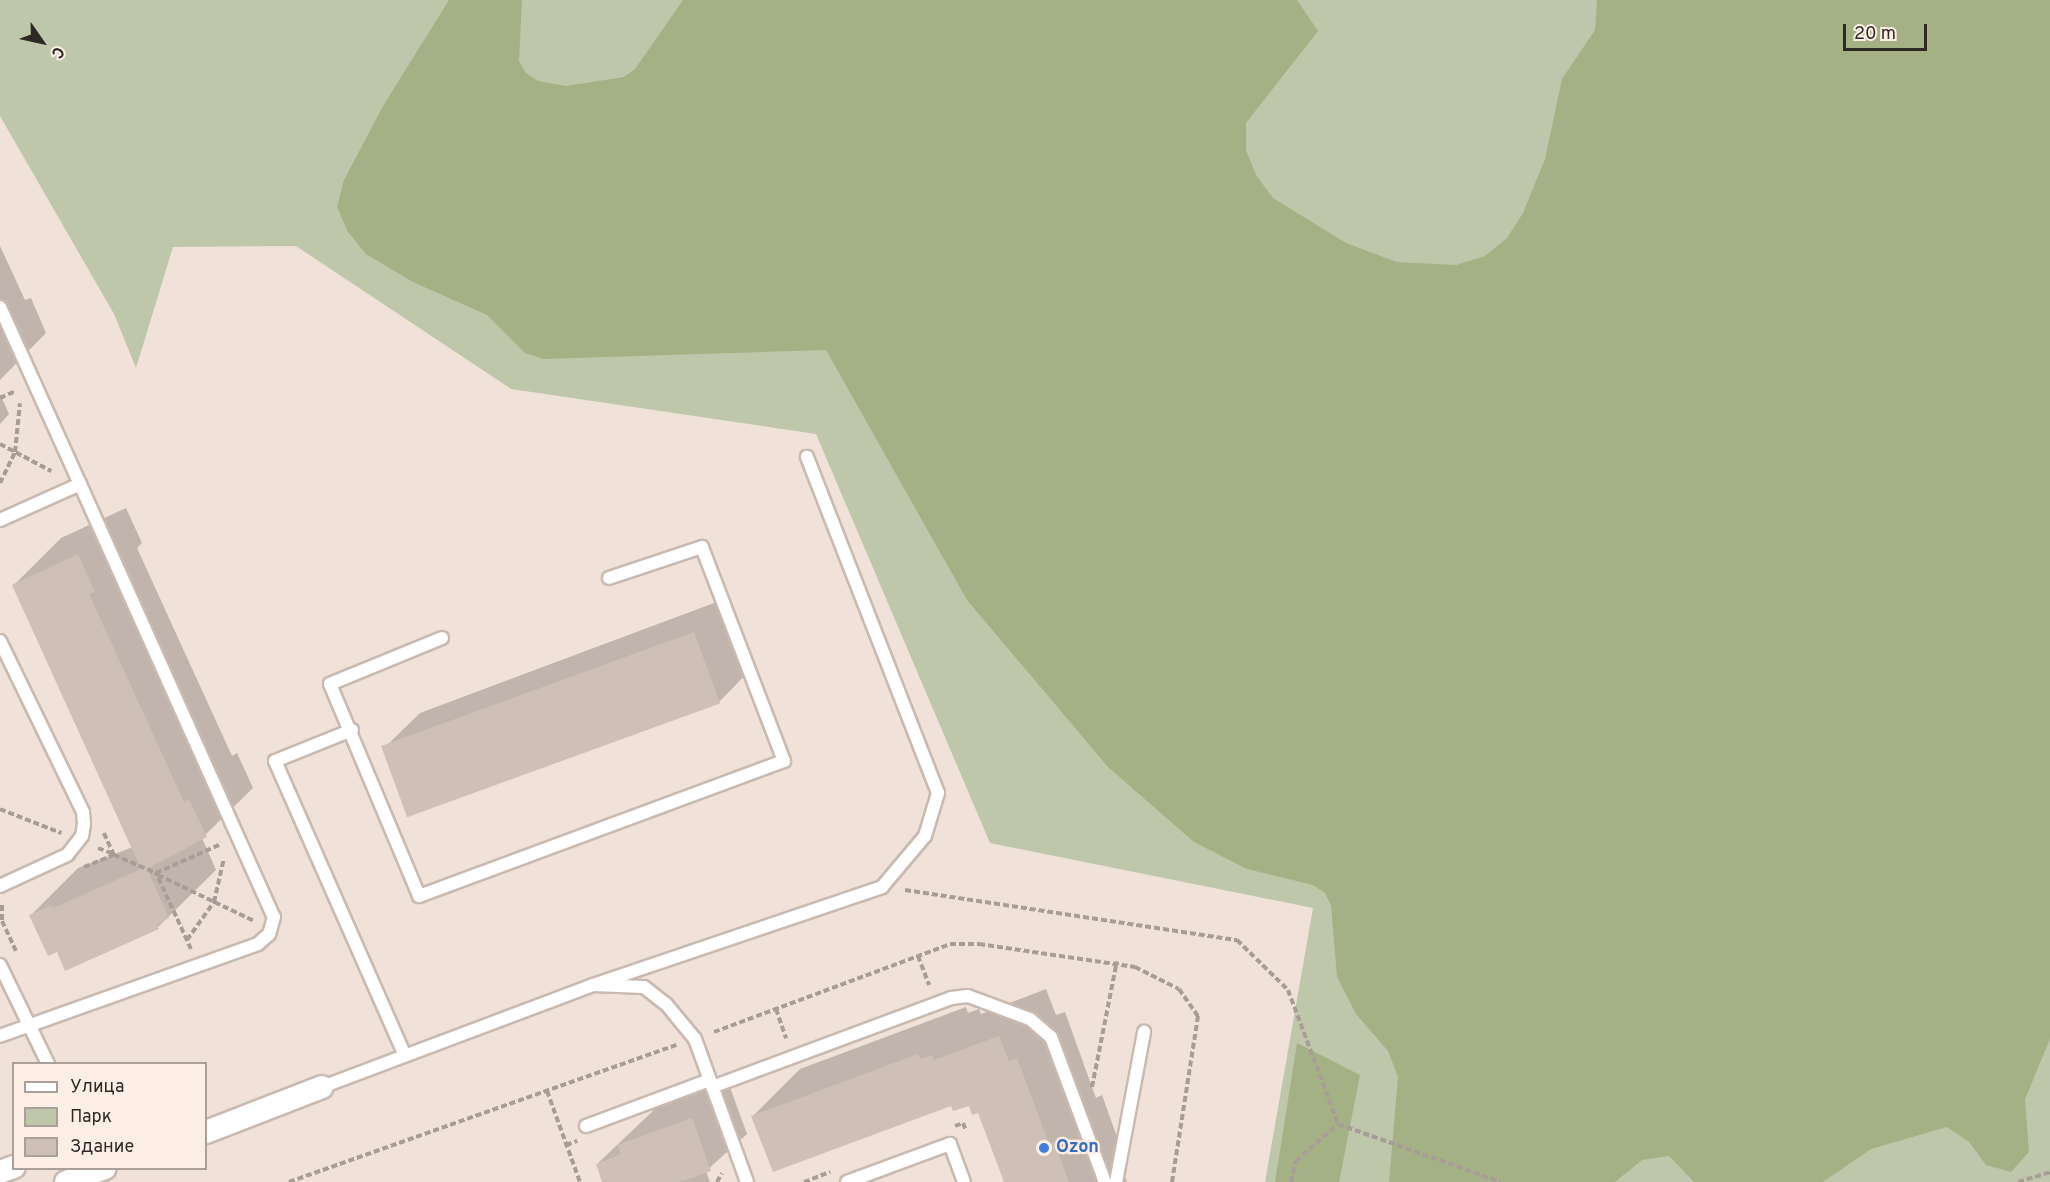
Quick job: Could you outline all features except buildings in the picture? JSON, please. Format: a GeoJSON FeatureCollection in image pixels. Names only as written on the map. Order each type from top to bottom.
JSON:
{"type":"FeatureCollection","features":[{"type":"Feature","properties":{"kind":"street"},"geometry":{"type":"LineString","coordinates":[[207,1132],[322,1087]]}},
{"type":"Feature","properties":{"kind":"street"},"geometry":{"type":"LineString","coordinates":[[66,1182],[99,1170]]}},
{"type":"Feature","properties":{"kind":"lane"},"geometry":{"type":"LineString","coordinates":[[0,307],[272,908],[271,929],[258,944],[0,1036]]}},
{"type":"Feature","properties":{"kind":"lane"},"geometry":{"type":"LineString","coordinates":[[322,1087],[593,985],[882,887],[925,836],[938,793],[807,457]]}},
{"type":"Feature","properties":{"kind":"lane"},"geometry":{"type":"LineString","coordinates":[[0,520],[80,484]]}},
{"type":"Feature","properties":{"kind":"lane"},"geometry":{"type":"LineString","coordinates":[[442,638],[330,684],[352,730],[419,896],[784,761],[702,547],[609,578]]}},
{"type":"Feature","properties":{"kind":"lane"},"geometry":{"type":"LineString","coordinates":[[0,641],[82,812],[84,824],[82,836],[67,855],[0,886]]}},
{"type":"Feature","properties":{"kind":"lane"},"geometry":{"type":"LineString","coordinates":[[352,730],[275,761],[405,1056]]}},
{"type":"Feature","properties":{"kind":"lane"},"geometry":{"type":"LineString","coordinates":[[0,964],[47,1062]]}},
{"type":"Feature","properties":{"kind":"lane"},"geometry":{"type":"LineString","coordinates":[[593,985],[644,987],[666,1004],[694,1039],[747,1182]]}},
{"type":"Feature","properties":{"kind":"lane"},"geometry":{"type":"LineString","coordinates":[[586,1126],[951,998],[968,996],[1030,1019],[1051,1036],[1105,1182]]}},
{"type":"Feature","properties":{"kind":"lane"},"geometry":{"type":"LineString","coordinates":[[1116,1182],[1144,1032]]}},
{"type":"Feature","properties":{"kind":"lane"},"geometry":{"type":"LineString","coordinates":[[847,1182],[950,1144],[964,1182]]}},
{"type":"Feature","properties":{"kind":"path"},"geometry":{"type":"LineString","coordinates":[[0,398],[19,390],[21,411],[15,452],[0,483]]}},
{"type":"Feature","properties":{"kind":"path"},"geometry":{"type":"LineString","coordinates":[[0,444],[57,474]]}},
{"type":"Feature","properties":{"kind":"path"},"geometry":{"type":"LineString","coordinates":[[157,874],[225,842],[221,883],[214,902],[187,940]]}},
{"type":"Feature","properties":{"kind":"path"},"geometry":{"type":"LineString","coordinates":[[114,855],[271,929]]}},
{"type":"Feature","properties":{"kind":"path"},"geometry":{"type":"LineString","coordinates":[[157,874],[192,952]]}},
{"type":"Feature","properties":{"kind":"path"},"geometry":{"type":"LineString","coordinates":[[882,887],[1237,940],[1288,990],[1338,1124],[1501,1182]]}},
{"type":"Feature","properties":{"kind":"path"},"geometry":{"type":"LineString","coordinates":[[247,929],[253,913]]}},
{"type":"Feature","properties":{"kind":"path"},"geometry":{"type":"LineString","coordinates":[[1085,1127],[1117,961]]}},
{"type":"Feature","properties":{"kind":"path"},"geometry":{"type":"LineString","coordinates":[[1172,1182],[1197,1038]]}},
{"type":"Feature","properties":{"kind":"path"},"geometry":{"type":"LineString","coordinates":[[289,1182],[694,1039]]}},
{"type":"Feature","properties":{"kind":"path"},"geometry":{"type":"LineString","coordinates":[[546,1091],[580,1182]]}},
{"type":"Feature","properties":{"kind":"path"},"geometry":{"type":"LineString","coordinates":[[1291,1182],[1296,1161],[1338,1124]]}},
{"type":"Feature","properties":{"kind":"path"},"geometry":{"type":"LineString","coordinates":[[2018,1182],[2050,1172]]}},
{"type":"Feature","properties":{"kind":"green space"},"geometry":{"type":"Polygon","coordinates":[[[0,0],[2050,0],[2050,1182],[1265,1182],[1313,908],[990,843],[816,434],[511,389],[296,246],[173,247],[136,368],[114,314],[0,116],[0,0]]]}},
{"type":"Feature","properties":{"kind":"green space"},"geometry":{"type":"Polygon","coordinates":[[[449,0],[522,0],[519,61],[526,73],[538,81],[566,86],[624,77],[635,69],[683,0],[1297,0],[1318,31],[1246,123],[1246,150],[1256,175],[1273,198],[1346,243],[1397,262],[1456,265],[1485,256],[1507,238],[1523,213],[1545,159],[1562,79],[1595,30],[1597,0],[2050,0],[2050,1039],[2025,1099],[2029,1152],[2011,1172],[1986,1165],[1969,1142],[1947,1127],[1871,1149],[1823,1182],[1694,1182],[1669,1156],[1642,1160],[1615,1182],[1389,1182],[1398,1077],[1388,1051],[1356,1014],[1337,977],[1331,905],[1325,893],[1313,885],[1247,869],[1194,842],[1108,767],[967,600],[826,350],[543,359],[525,353],[487,315],[413,282],[366,254],[348,232],[337,207],[344,180],[383,106],[449,0]]]}},
{"type":"Feature","properties":{"kind":"green space"},"geometry":{"type":"Polygon","coordinates":[[[1297,1043],[1360,1075],[1339,1182],[1275,1182],[1297,1043]]]}},
{"type":"Feature","properties":{"kind":"place","name":"Ozon"},"geometry":{"type":"Point","coordinates":[1044,1148]}}]}
